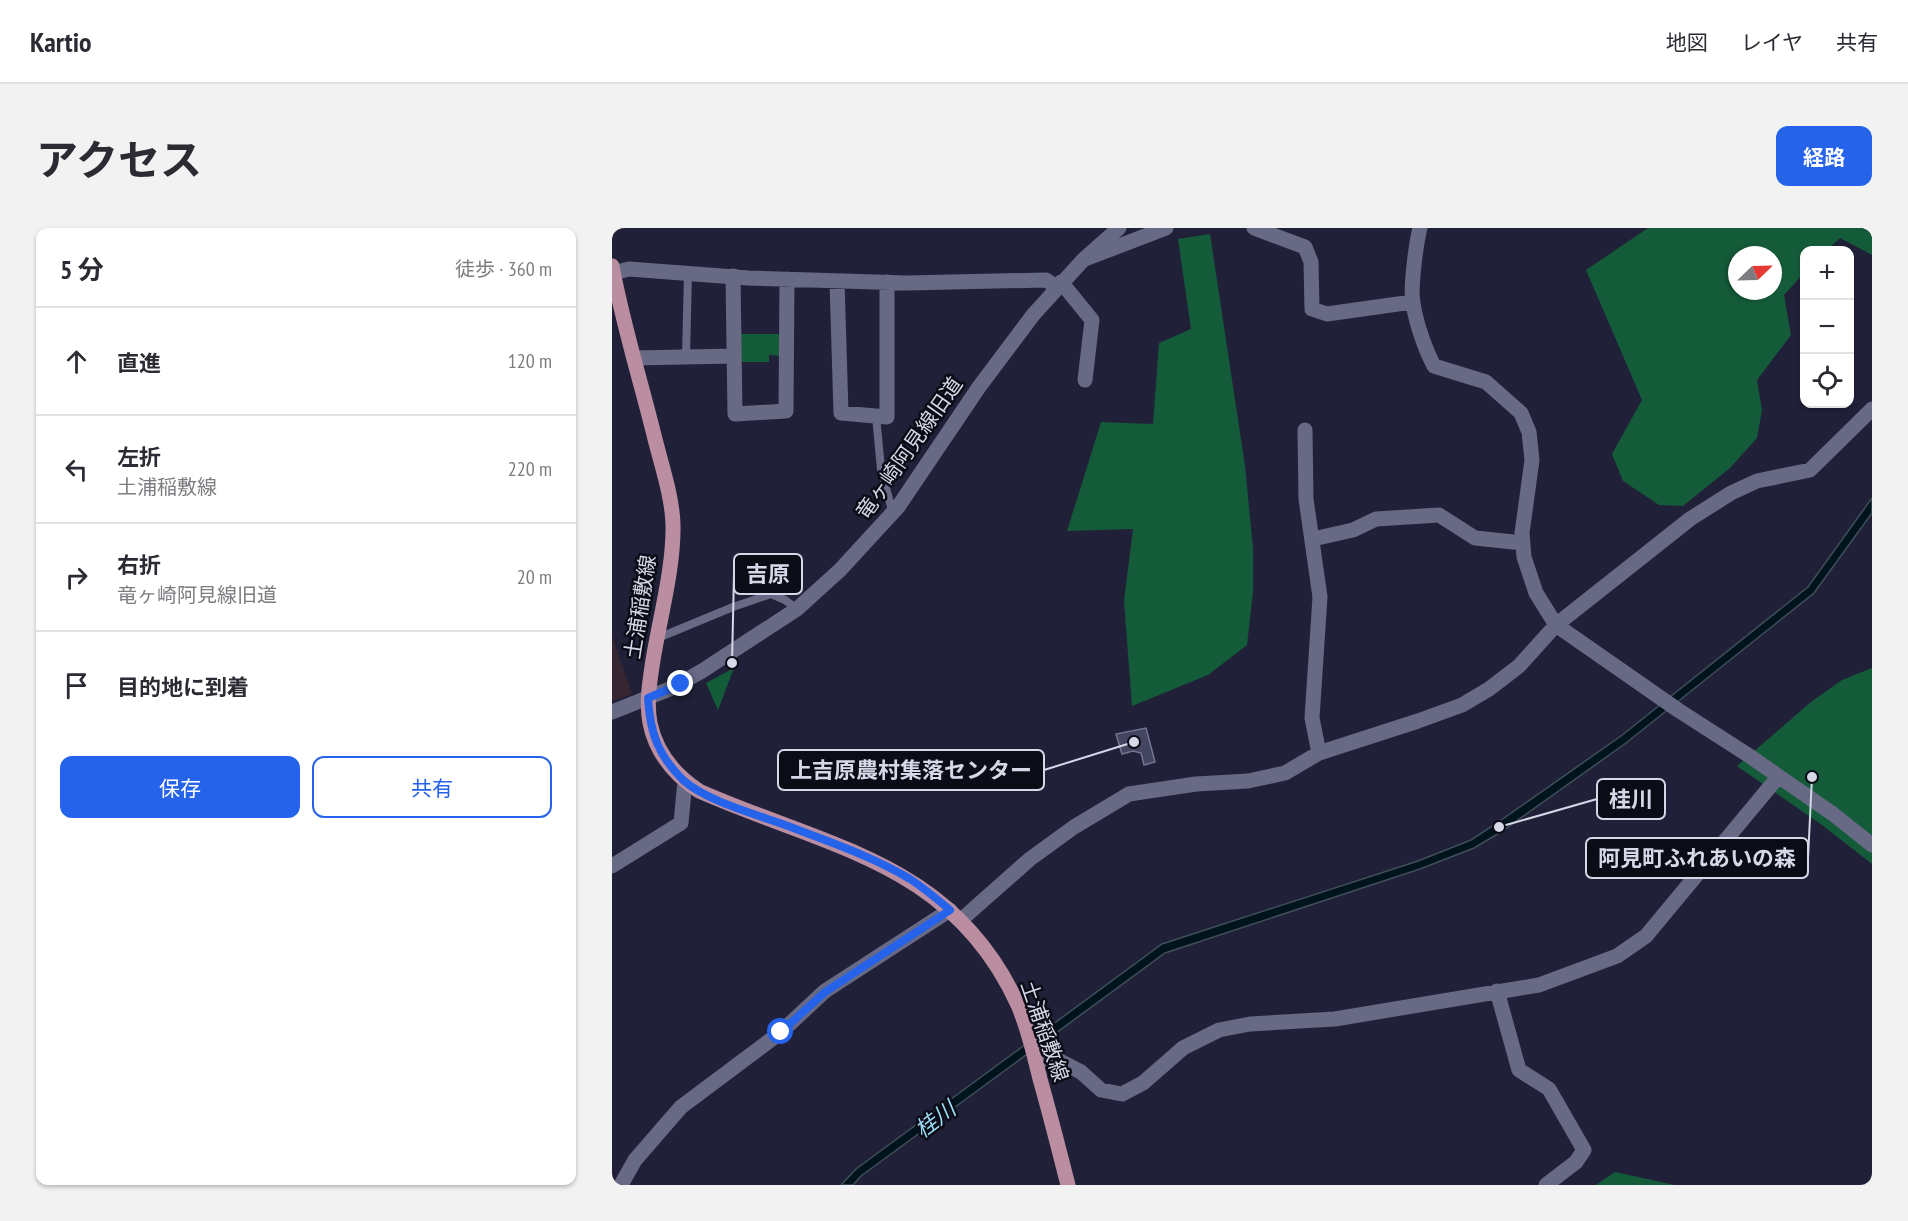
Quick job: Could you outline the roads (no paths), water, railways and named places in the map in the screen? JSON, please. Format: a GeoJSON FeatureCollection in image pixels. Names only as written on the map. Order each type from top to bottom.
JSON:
{"type":"FeatureCollection","features":[{"type":"Feature","properties":{"kind":"main road","name":"土浦稲敷線"},"geometry":{"type":"LineString","coordinates":[[613,270],[615,291],[665,476],[673,523],[670,561],[648,698],[650,722],[661,754],[685,781],[699,791],[836,844],[881,864],[909,879],[956,915],[995,962],[1019,1007],[1068,1185]]}},
{"type":"Feature","properties":{"kind":"street","name":"竜ヶ崎阿見線旧道"},"geometry":{"type":"LineString","coordinates":[[612,712],[681,684],[695,675],[797,609],[853,557],[893,514],[993,367],[1032,315],[1084,260],[1119,228]]}},
{"type":"Feature","properties":{"kind":"street"},"geometry":{"type":"LineString","coordinates":[[1084,260],[1166,228]]}},
{"type":"Feature","properties":{"kind":"street"},"geometry":{"type":"LineString","coordinates":[[1254,228],[1305,247],[1311,262],[1312,309],[1327,314],[1412,302]]}},
{"type":"Feature","properties":{"kind":"street"},"geometry":{"type":"LineString","coordinates":[[1420,228],[1412,302],[1429,357],[1434,366],[1486,382],[1521,413],[1528,432],[1532,460],[1522,533],[1524,557],[1536,593],[1556,625],[1833,814],[1872,845]]}},
{"type":"Feature","properties":{"kind":"street"},"geometry":{"type":"LineString","coordinates":[[613,270],[837,281],[1046,280],[1059,285],[1092,320],[1085,380]]}},
{"type":"Feature","properties":{"kind":"street"},"geometry":{"type":"LineString","coordinates":[[733,276],[735,414],[786,411],[787,279]]}},
{"type":"Feature","properties":{"kind":"street"},"geometry":{"type":"LineString","coordinates":[[837,281],[841,412],[887,417],[886,282]]}},
{"type":"Feature","properties":{"kind":"street"},"geometry":{"type":"LineString","coordinates":[[634,358],[734,356]]}},
{"type":"Feature","properties":{"kind":"street"},"geometry":{"type":"LineString","coordinates":[[621,1185],[635,1160],[681,1107],[781,1032],[825,992],[956,915],[1074,827],[1129,794],[1196,784],[1248,781],[1285,773],[1319,753],[1462,705],[1519,666],[1556,625],[1690,519],[1731,492],[1757,481],[1810,470],[1872,409]]}},
{"type":"Feature","properties":{"kind":"street"},"geometry":{"type":"LineString","coordinates":[[1305,430],[1306,498],[1320,597],[1312,717],[1319,753]]}},
{"type":"Feature","properties":{"kind":"street"},"geometry":{"type":"LineString","coordinates":[[1313,539],[1353,530],[1376,519],[1439,515],[1475,538],[1523,543]]}},
{"type":"Feature","properties":{"kind":"street"},"geometry":{"type":"LineString","coordinates":[[1035,1060],[1056,1059],[1081,1072],[1101,1090],[1122,1094],[1143,1083],[1183,1048],[1219,1030],[1250,1024],[1335,1019],[1539,985],[1581,970],[1617,956],[1646,936],[1778,777]]}},
{"type":"Feature","properties":{"kind":"street"},"geometry":{"type":"LineString","coordinates":[[612,866],[681,823],[685,781]]}},
{"type":"Feature","properties":{"kind":"street"},"geometry":{"type":"LineString","coordinates":[[1497,991],[1519,1070],[1549,1089],[1584,1150],[1576,1162],[1546,1185]]}},
{"type":"Feature","properties":{"kind":"lane"},"geometry":{"type":"LineString","coordinates":[[686,357],[688,273]]}},
{"type":"Feature","properties":{"kind":"lane"},"geometry":{"type":"LineString","coordinates":[[876,416],[881,469],[893,514]]}},
{"type":"Feature","properties":{"kind":"lane"},"geometry":{"type":"LineString","coordinates":[[656,639],[771,594],[797,609]]}},
{"type":"Feature","properties":{"kind":"water"},"geometry":{"type":"Polygon","coordinates":[[[1872,498],[1872,513],[1814,593],[1626,743],[1501,832],[1474,848],[1420,869],[1165,953],[861,1176],[853,1185],[841,1185],[856,1169],[1162,944],[1418,861],[1471,840],[1497,823],[1621,736],[1808,587],[1872,498]]]}},
{"type":"Feature","properties":{"kind":"place","name":"吉原"},"geometry":{"type":"Point","coordinates":[732,663]}},
{"type":"Feature","properties":{"kind":"place","name":"上吉原農村集落センター"},"geometry":{"type":"Point","coordinates":[1134,742]}},
{"type":"Feature","properties":{"kind":"place","name":"阿見町ふれあいの森"},"geometry":{"type":"Point","coordinates":[1812,777]}},
{"type":"Feature","properties":{"kind":"place","name":"桂川"},"geometry":{"type":"Point","coordinates":[1499,827]}}]}
